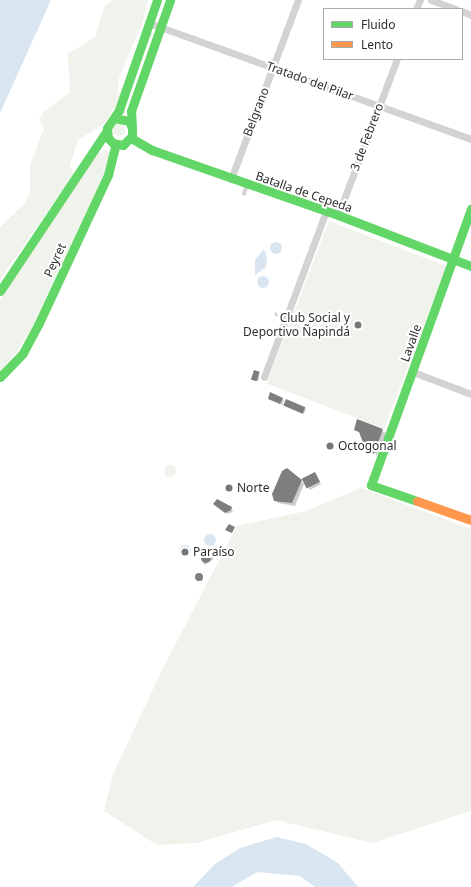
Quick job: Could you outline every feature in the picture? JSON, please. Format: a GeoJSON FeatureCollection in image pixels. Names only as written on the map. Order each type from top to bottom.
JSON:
{"type":"FeatureCollection","features":[{"type":"Feature","properties":{"kind":"street"},"geometry":{"type":"LineString","coordinates":[[0,290],[114,118],[150,23],[157,0]]}},
{"type":"Feature","properties":{"kind":"street"},"geometry":{"type":"LineString","coordinates":[[106,132],[108,138],[116,144],[123,145],[131,133],[131,111],[170,0]]}},
{"type":"Feature","properties":{"kind":"street","name":"Belgrano"},"geometry":{"type":"LineString","coordinates":[[231,179],[298,0]]}},
{"type":"Feature","properties":{"kind":"street"},"geometry":{"type":"LineString","coordinates":[[431,0],[453,8]]}},
{"type":"Feature","properties":{"kind":"street","name":"Tratado del Pilar"},"geometry":{"type":"LineString","coordinates":[[150,23],[471,140]]}},
{"type":"Feature","properties":{"kind":"street","name":"3 de Febrero"},"geometry":{"type":"LineString","coordinates":[[338,215],[397,60]]}},
{"type":"Feature","properties":{"kind":"street"},"geometry":{"type":"LineString","coordinates":[[114,118],[123,118],[129,121],[131,133]]}},
{"type":"Feature","properties":{"kind":"street","name":"Batalla de Cepeda"},"geometry":{"type":"LineString","coordinates":[[131,133],[152,150],[247,185],[338,215],[471,266]]}},
{"type":"Feature","properties":{"kind":"street","name":"Peyret"},"geometry":{"type":"LineString","coordinates":[[0,377],[23,353],[38,325],[108,175],[116,144]]}},
{"type":"Feature","properties":{"kind":"street","name":"Lavalle"},"geometry":{"type":"LineString","coordinates":[[471,209],[414,372],[371,485],[471,520]]}},
{"type":"Feature","properties":{"kind":"street"},"geometry":{"type":"LineString","coordinates":[[264,377],[326,211]]}},
{"type":"Feature","properties":{"kind":"street"},"geometry":{"type":"LineString","coordinates":[[414,372],[471,394]]}},
{"type":"Feature","properties":{"kind":"lane"},"geometry":{"type":"LineString","coordinates":[[244,194],[247,185]]}},
{"type":"Feature","properties":{"kind":"shaded area"},"geometry":{"type":"Polygon","coordinates":[[[0,0],[51,0],[0,113],[0,0]]]}},
{"type":"Feature","properties":{"kind":"shaded area"},"geometry":{"type":"Polygon","coordinates":[[[114,0],[148,0],[143,21],[119,78],[116,103],[105,123],[78,140],[70,166],[74,173],[0,280],[0,227],[24,204],[30,192],[30,165],[44,128],[39,120],[43,112],[70,92],[68,54],[95,37],[105,5],[114,0]]]}},
{"type":"Feature","properties":{"kind":"shaded area"},"geometry":{"type":"Polygon","coordinates":[[[150,32],[154,34],[115,109],[112,107],[150,32]]]}},
{"type":"Feature","properties":{"kind":"shaded area"},"geometry":{"type":"Polygon","coordinates":[[[117,124],[121,124],[125,130],[121,136],[117,136],[113,132],[113,128],[117,124]]]}},
{"type":"Feature","properties":{"kind":"shaded area"},"geometry":{"type":"Polygon","coordinates":[[[105,150],[109,151],[108,166],[30,330],[17,352],[0,371],[0,300],[95,154],[105,150]]]}},
{"type":"Feature","properties":{"kind":"shaded area","name":"Club Social y Deportivo Ñapindá"},"geometry":{"type":"Polygon","coordinates":[[[329,221],[447,266],[384,429],[267,383],[329,221]]]}},
{"type":"Feature","properties":{"kind":"shaded area"},"geometry":{"type":"Polygon","coordinates":[[[276,242],[280,244],[282,248],[280,252],[276,254],[272,252],[270,248],[272,244],[276,242]]]}},
{"type":"Feature","properties":{"kind":"shaded area"},"geometry":{"type":"Polygon","coordinates":[[[264,249],[267,256],[266,267],[255,275],[255,260],[264,249]]]}},
{"type":"Feature","properties":{"kind":"shaded area"},"geometry":{"type":"Polygon","coordinates":[[[263,276],[267,278],[269,282],[267,286],[263,288],[259,286],[257,282],[259,278],[263,276]]]}},
{"type":"Feature","properties":{"kind":"shaded area"},"geometry":{"type":"Polygon","coordinates":[[[170,465],[174,467],[176,471],[174,475],[170,477],[166,475],[164,471],[166,467],[170,465]]]}},
{"type":"Feature","properties":{"kind":"shaded area"},"geometry":{"type":"Polygon","coordinates":[[[361,488],[471,529],[471,811],[372,843],[276,820],[197,843],[157,845],[104,811],[113,774],[163,668],[237,526],[306,511],[361,488]]]}},
{"type":"Feature","properties":{"kind":"shaded area","name":"Paraíso"},"geometry":{"type":"Polygon","coordinates":[[[210,534],[214,536],[216,540],[214,544],[210,546],[206,544],[204,540],[206,536],[210,534]]]}},
{"type":"Feature","properties":{"kind":"shaded area","name":"Paraíso"},"geometry":{"type":"Polygon","coordinates":[[[185,545],[189,547],[191,551],[189,555],[185,557],[181,555],[179,551],[181,547],[185,545]]]}},
{"type":"Feature","properties":{"kind":"shaded area"},"geometry":{"type":"Polygon","coordinates":[[[277,837],[306,844],[338,863],[358,887],[315,887],[300,876],[257,872],[232,887],[193,887],[215,864],[240,848],[277,837]]]}},
{"type":"Feature","properties":{"kind":"building"},"geometry":{"type":"Polygon","coordinates":[[[254,370],[260,372],[257,381],[251,380],[254,370]]]}},
{"type":"Feature","properties":{"kind":"building"},"geometry":{"type":"Polygon","coordinates":[[[270,392],[283,398],[280,404],[268,399],[270,392]]]}},
{"type":"Feature","properties":{"kind":"building"},"geometry":{"type":"Polygon","coordinates":[[[286,399],[305,407],[303,414],[283,405],[286,399]]]}},
{"type":"Feature","properties":{"kind":"building"},"geometry":{"type":"Polygon","coordinates":[[[357,419],[383,429],[374,454],[364,445],[359,432],[354,430],[357,419]]]}},
{"type":"Feature","properties":{"kind":"building"},"geometry":{"type":"Polygon","coordinates":[[[287,468],[302,480],[292,503],[274,501],[272,494],[282,471],[287,468]]]}},
{"type":"Feature","properties":{"kind":"building"},"geometry":{"type":"Polygon","coordinates":[[[315,472],[320,482],[307,489],[302,479],[315,472]]]}},
{"type":"Feature","properties":{"kind":"building"},"geometry":{"type":"Polygon","coordinates":[[[217,499],[232,507],[231,510],[225,513],[213,504],[217,499]]]}},
{"type":"Feature","properties":{"kind":"building"},"geometry":{"type":"Polygon","coordinates":[[[229,524],[235,527],[232,533],[225,530],[229,524]]]}},
{"type":"Feature","properties":{"kind":"building"},"geometry":{"type":"Polygon","coordinates":[[[204,553],[208,553],[210,554],[210,562],[204,563],[201,560],[201,556],[204,553]]]}},
{"type":"Feature","properties":{"kind":"building"},"geometry":{"type":"Polygon","coordinates":[[[199,573],[202,574],[202,580],[199,581],[196,580],[195,577],[196,574],[199,573]]]}},
{"type":"Feature","properties":{"kind":"traffic: fast"},"geometry":{"type":"LineString","coordinates":[[114,118],[129,121],[132,128],[132,136],[123,145],[113,143],[108,138],[107,128],[119,110],[157,0]]}},
{"type":"Feature","properties":{"kind":"traffic: fast"},"geometry":{"type":"LineString","coordinates":[[132,128],[131,111],[170,0]]}},
{"type":"Feature","properties":{"kind":"traffic: fast"},"geometry":{"type":"LineString","coordinates":[[0,291],[106,132]]}},
{"type":"Feature","properties":{"kind":"traffic: fast"},"geometry":{"type":"LineString","coordinates":[[131,138],[152,150],[338,215],[471,266]]}},
{"type":"Feature","properties":{"kind":"traffic: fast"},"geometry":{"type":"LineString","coordinates":[[0,377],[23,353],[38,325],[108,175],[116,144]]}},
{"type":"Feature","properties":{"kind":"traffic: fast"},"geometry":{"type":"LineString","coordinates":[[417,501],[371,485],[471,209]]}},
{"type":"Feature","properties":{"kind":"traffic: slow"},"geometry":{"type":"LineString","coordinates":[[417,501],[471,520]]}},
{"type":"Feature","properties":{"kind":"place","name":"Club Social y Deportivo Ñapindá"},"geometry":{"type":"Point","coordinates":[358,325]}},
{"type":"Feature","properties":{"kind":"place","name":"Octogonal"},"geometry":{"type":"Point","coordinates":[330,446]}},
{"type":"Feature","properties":{"kind":"place","name":"Norte"},"geometry":{"type":"Point","coordinates":[229,488]}},
{"type":"Feature","properties":{"kind":"place","name":"Paraíso"},"geometry":{"type":"Point","coordinates":[185,552]}}]}
